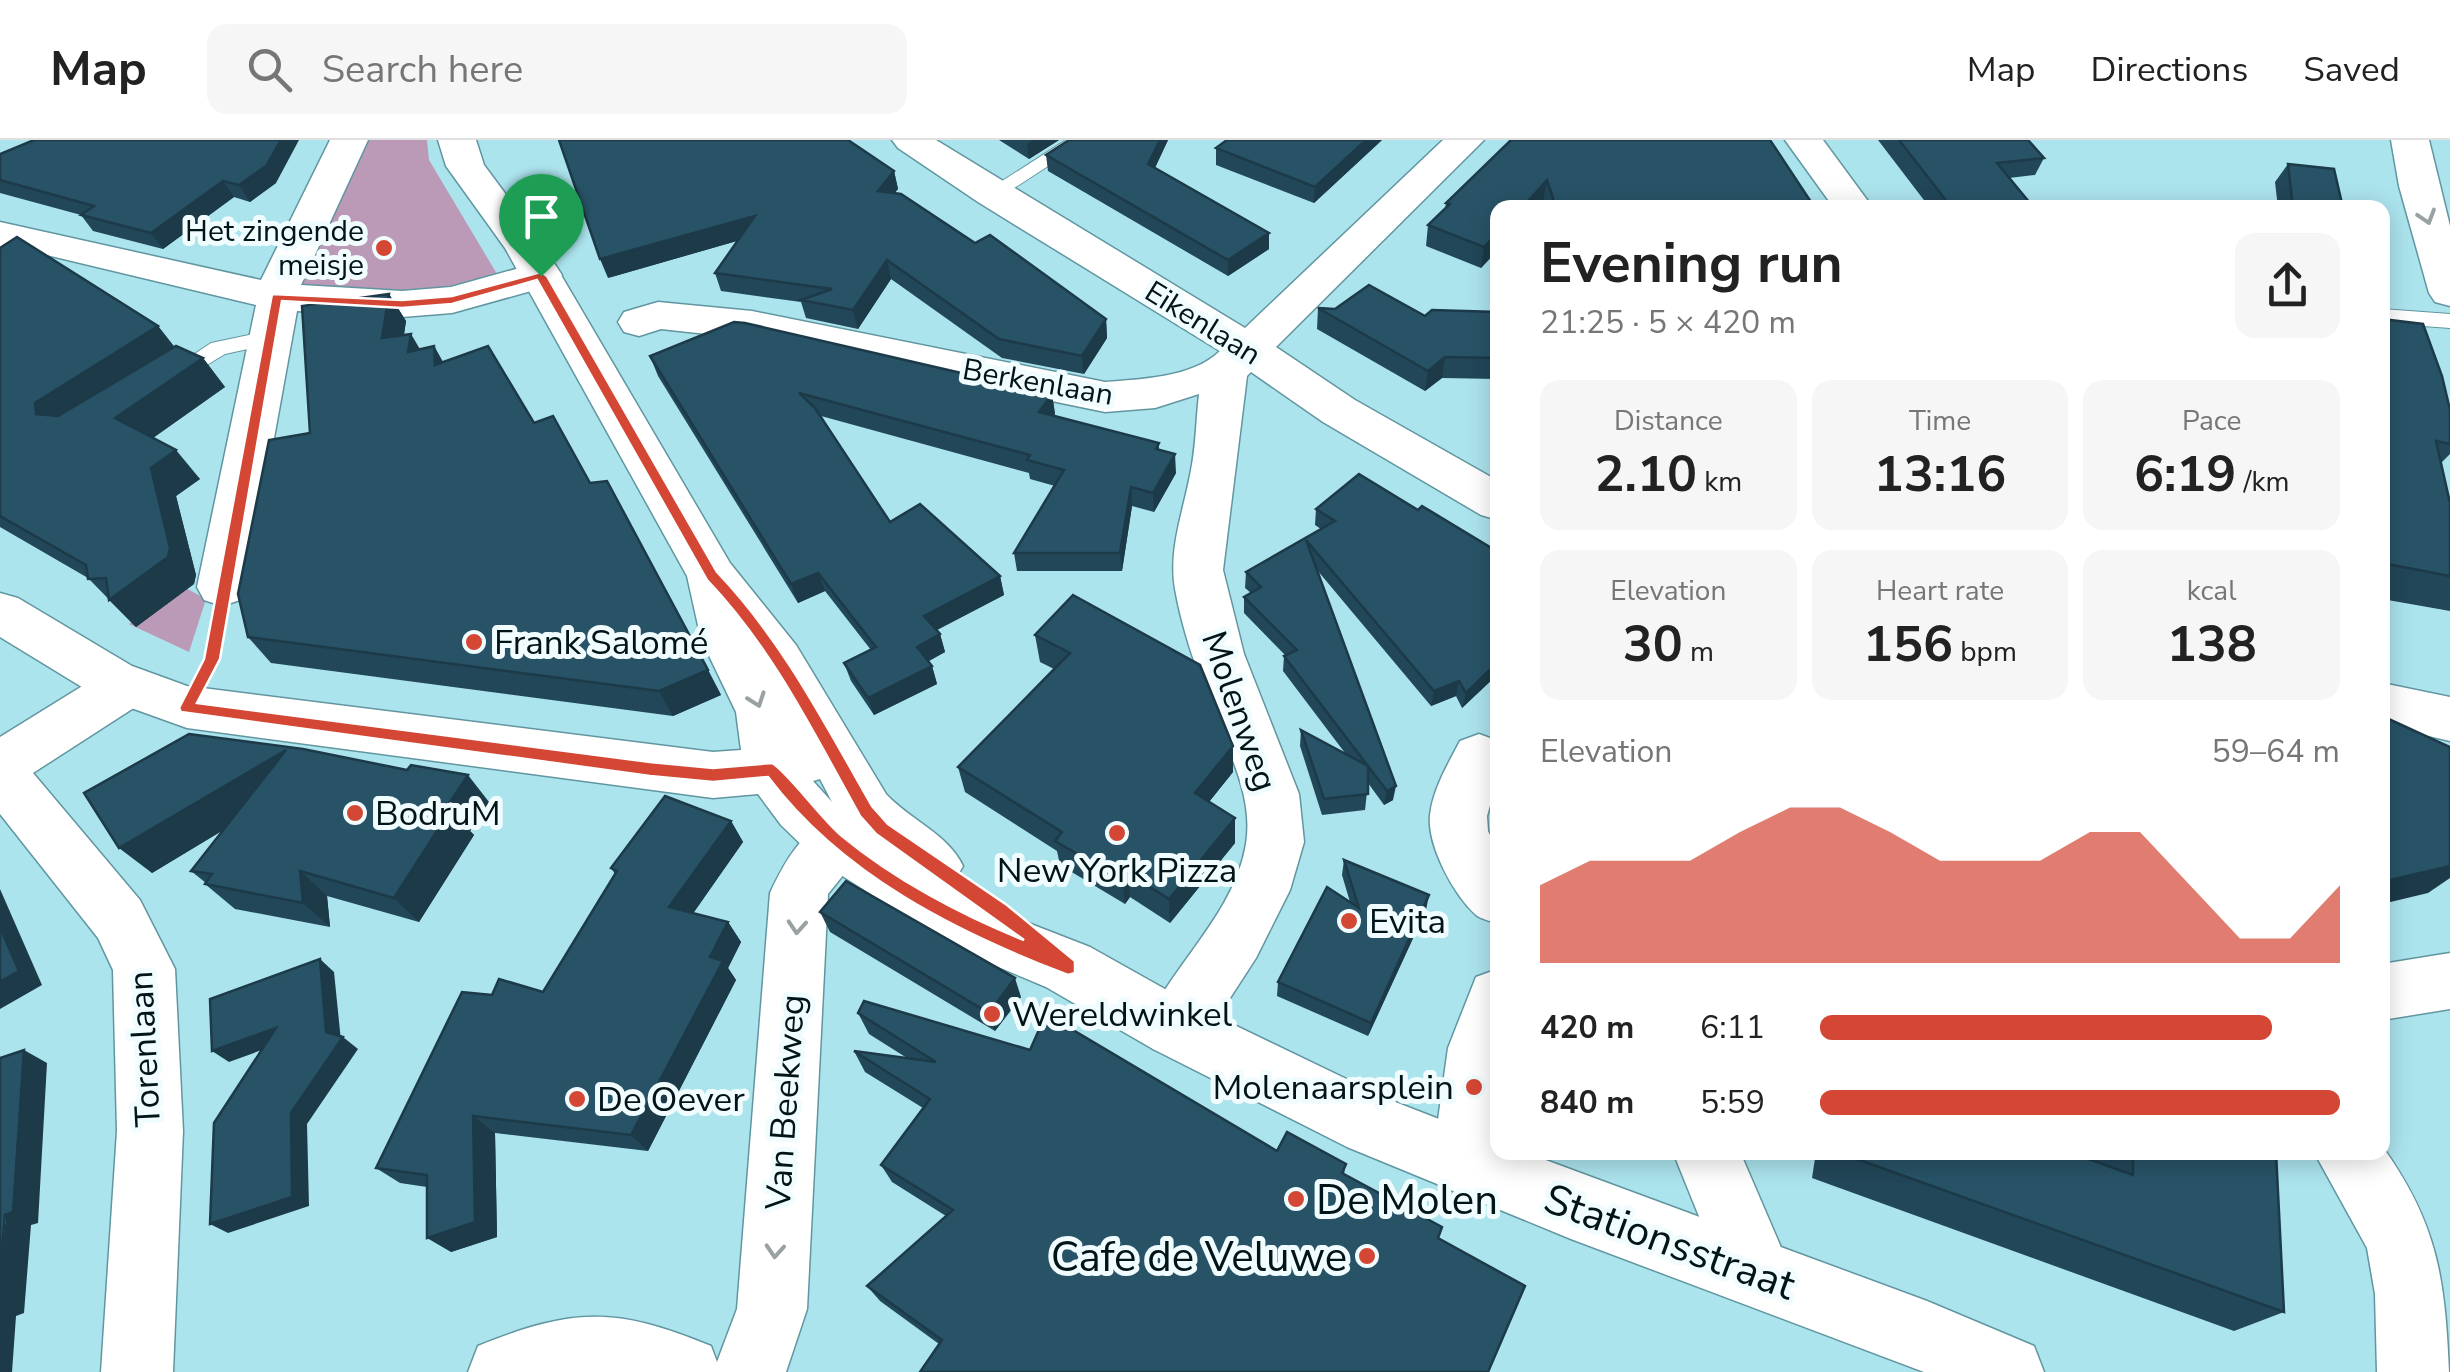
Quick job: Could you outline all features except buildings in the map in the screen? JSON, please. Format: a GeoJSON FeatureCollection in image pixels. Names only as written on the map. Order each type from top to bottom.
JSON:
{"type":"FeatureCollection","features":[{"type":"Feature","properties":{"kind":"street"},"geometry":{"type":"LineString","coordinates":[[222,587],[282,278],[350,140]]}},
{"type":"Feature","properties":{"kind":"street"},"geometry":{"type":"LineString","coordinates":[[457,140],[482,194],[532,261],[712,576],[728,638],[762,712],[772,770]]}},
{"type":"Feature","properties":{"kind":"street"},"geometry":{"type":"LineString","coordinates":[[490,140],[532,261]]}},
{"type":"Feature","properties":{"kind":"street","name":"Eikenlaan"},"geometry":{"type":"LineString","coordinates":[[911,140],[1238,361],[1338,411],[1490,498]]}},
{"type":"Feature","properties":{"kind":"street","name":"Berkenlaan"},"geometry":{"type":"LineString","coordinates":[[639,322],[658,315],[752,325],[1105,397],[1156,394],[1238,361],[1465,140]]}},
{"type":"Feature","properties":{"kind":"street"},"geometry":{"type":"LineString","coordinates":[[1804,140],[1848,200]]}},
{"type":"Feature","properties":{"kind":"street"},"geometry":{"type":"LineString","coordinates":[[2410,140],[2418,186],[2450,293]]}},
{"type":"Feature","properties":{"kind":"street"},"geometry":{"type":"LineString","coordinates":[[2,233],[272,317],[452,300],[532,261]]}},
{"type":"Feature","properties":{"kind":"street","name":"Molenweg"},"geometry":{"type":"LineString","coordinates":[[1175,1028],[1243,920],[1269,868],[1275,839],[1268,784],[1217,653],[1199,585],[1197,537],[1218,453],[1218,404],[1238,361]]}},
{"type":"Feature","properties":{"kind":"street","name":"Stationsstraat"},"geometry":{"type":"LineString","coordinates":[[712,576],[747,613],[775,651],[866,811],[882,829],[1001,910],[1068,967]]}},
{"type":"Feature","properties":{"kind":"street"},"geometry":{"type":"LineString","coordinates":[[0,612],[124,687],[153,700],[186,708],[713,775],[772,770],[834,754]]}},
{"type":"Feature","properties":{"kind":"street"},"geometry":{"type":"LineString","coordinates":[[0,765],[124,687]]}},
{"type":"Feature","properties":{"kind":"street"},"geometry":{"type":"LineString","coordinates":[[2390,706],[2450,720]]}},
{"type":"Feature","properties":{"kind":"street"},"geometry":{"type":"LineString","coordinates":[[1488,749],[1463,789],[1457,825],[1462,852],[1490,888]]}},
{"type":"Feature","properties":{"kind":"street","name":"Stationsstraat"},"geometry":{"type":"LineString","coordinates":[[772,770],[801,808],[836,842],[980,930],[1068,967],[1175,1028],[1370,1124],[1927,1336],[2008,1372]]}},
{"type":"Feature","properties":{"kind":"street","name":"Torenlaan"},"geometry":{"type":"LineString","coordinates":[[0,773],[120,919],[144,969],[150,1131],[137,1372]]}},
{"type":"Feature","properties":{"kind":"street","name":"Van Beekweg"},"geometry":{"type":"LineString","coordinates":[[750,1372],[772,1309],[799,893],[806,876],[836,842]]}},
{"type":"Feature","properties":{"kind":"street"},"geometry":{"type":"LineString","coordinates":[[2390,990],[2450,981]]}},
{"type":"Feature","properties":{"kind":"street"},"geometry":{"type":"LineString","coordinates":[[1465,1163],[1480,1048],[1490,1020]]}},
{"type":"Feature","properties":{"kind":"street"},"geometry":{"type":"LineString","coordinates":[[1709,1160],[1757,1272]]}},
{"type":"Feature","properties":{"kind":"street"},"geometry":{"type":"LineString","coordinates":[[2352,1160],[2389,1217],[2401,1247],[2408,1275],[2413,1372]]}},
{"type":"Feature","properties":{"kind":"street"},"geometry":{"type":"LineString","coordinates":[[504,1372],[550,1355],[609,1349],[653,1357],[685,1372]]}},
{"type":"Feature","properties":{"kind":"lane"},"geometry":{"type":"LineString","coordinates":[[992,194],[1079,140]]}},
{"type":"Feature","properties":{"kind":"lane"},"geometry":{"type":"LineString","coordinates":[[154,387],[272,317]]}},
{"type":"Feature","properties":{"kind":"lane"},"geometry":{"type":"LineString","coordinates":[[2390,317],[2450,321]]}},
{"type":"Feature","properties":{"kind":"path"},"geometry":{"type":"LineString","coordinates":[[186,708],[212,659],[222,587]]}},
{"type":"Feature","properties":{"kind":"shaded area"},"geometry":{"type":"Polygon","coordinates":[[[363,140],[427,140],[429,160],[497,274],[452,291],[426,294],[296,287],[363,140]]]}},
{"type":"Feature","properties":{"kind":"shaded area"},"geometry":{"type":"Polygon","coordinates":[[[180,585],[206,599],[189,652],[129,624],[180,585]]]}},
{"type":"Feature","properties":{"kind":"place","name":"Het zingende meisje"},"geometry":{"type":"Point","coordinates":[384,248]}},
{"type":"Feature","properties":{"kind":"place","name":"Frank Salomé"},"geometry":{"type":"Point","coordinates":[474,642]}},
{"type":"Feature","properties":{"kind":"place","name":"BodruM"},"geometry":{"type":"Point","coordinates":[355,813]}},
{"type":"Feature","properties":{"kind":"place","name":"New York Pizza"},"geometry":{"type":"Point","coordinates":[1117,833]}},
{"type":"Feature","properties":{"kind":"place","name":"Evita"},"geometry":{"type":"Point","coordinates":[1349,921]}},
{"type":"Feature","properties":{"kind":"place","name":"Wereldwinkel"},"geometry":{"type":"Point","coordinates":[992,1014]}},
{"type":"Feature","properties":{"kind":"place","name":"Molenaarsplein"},"geometry":{"type":"Point","coordinates":[1474,1087]}},
{"type":"Feature","properties":{"kind":"place","name":"De Oever"},"geometry":{"type":"Point","coordinates":[577,1099]}},
{"type":"Feature","properties":{"kind":"place","name":"De Molen"},"geometry":{"type":"Point","coordinates":[1296,1199]}},
{"type":"Feature","properties":{"kind":"place","name":"Cafe de Veluwe"},"geometry":{"type":"Point","coordinates":[1367,1256]}},
{"type":"Feature","properties":{"kind":"route"},"geometry":{"type":"LineString","coordinates":[[541,276],[712,576],[747,613],[775,651],[866,811],[882,829],[1001,910],[1068,967],[980,930],[908,890],[836,842],[801,808],[772,770],[713,775],[650,769],[186,708],[212,659],[276,297],[402,304],[452,300],[541,276]]}}]}
